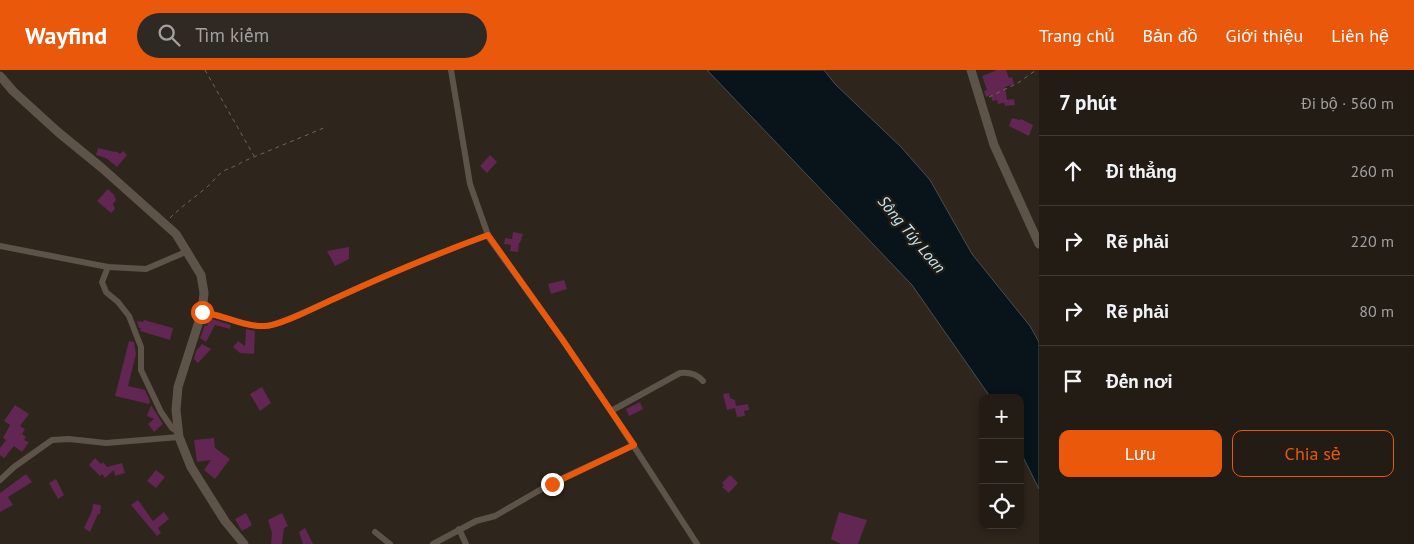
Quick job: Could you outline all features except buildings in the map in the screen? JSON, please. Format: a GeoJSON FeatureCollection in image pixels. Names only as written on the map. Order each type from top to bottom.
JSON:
{"type":"FeatureCollection","features":[{"type":"Feature","properties":{"kind":"street"},"geometry":{"type":"LineString","coordinates":[[451,70],[470,184],[488,235],[634,445],[697,544]]}},
{"type":"Feature","properties":{"kind":"street"},"geometry":{"type":"LineString","coordinates":[[971,70],[994,145],[1039,244]]}},
{"type":"Feature","properties":{"kind":"street"},"geometry":{"type":"LineString","coordinates":[[0,76],[13,91],[58,132],[165,223],[176,234],[188,251],[201,275],[204,293],[202,312],[178,387],[176,410],[178,435],[191,467],[225,520],[244,544]]}},
{"type":"Feature","properties":{"kind":"street"},"geometry":{"type":"LineString","coordinates":[[202,312],[213,313],[248,325],[267,326],[291,318],[421,260],[488,235]]}},
{"type":"Feature","properties":{"kind":"street"},"geometry":{"type":"LineString","coordinates":[[0,246],[108,267],[146,269],[188,251]]}},
{"type":"Feature","properties":{"kind":"street"},"geometry":{"type":"LineString","coordinates":[[108,267],[102,282],[106,292],[118,302],[129,316],[141,347],[141,370],[161,412],[178,435]]}},
{"type":"Feature","properties":{"kind":"street"},"geometry":{"type":"LineString","coordinates":[[611,411],[680,373],[696,374],[703,381]]}},
{"type":"Feature","properties":{"kind":"street"},"geometry":{"type":"LineString","coordinates":[[0,480],[14,467],[52,440],[69,439],[106,443],[178,435]]}},
{"type":"Feature","properties":{"kind":"street"},"geometry":{"type":"LineString","coordinates":[[433,544],[459,529],[476,521],[494,516],[552,484],[634,445]]}},
{"type":"Feature","properties":{"kind":"street"},"geometry":{"type":"LineString","coordinates":[[459,529],[466,544]]}},
{"type":"Feature","properties":{"kind":"street"},"geometry":{"type":"LineString","coordinates":[[375,532],[390,544]]}},
{"type":"Feature","properties":{"kind":"path"},"geometry":{"type":"LineString","coordinates":[[205,70],[254,158]]}},
{"type":"Feature","properties":{"kind":"path"},"geometry":{"type":"LineString","coordinates":[[980,101],[1018,83],[1036,70]]}},
{"type":"Feature","properties":{"kind":"path"},"geometry":{"type":"LineString","coordinates":[[165,223],[225,170],[326,127]]}},
{"type":"Feature","properties":{"kind":"water","name":"Sông Túy Loan"},"geometry":{"type":"Polygon","coordinates":[[[707,70],[824,70],[835,84],[901,147],[930,180],[972,254],[1030,326],[1039,342],[1039,489],[1024,459],[1024,394],[988,394],[912,285],[707,70]]]}},
{"type":"Feature","properties":{"kind":"route"},"geometry":{"type":"LineString","coordinates":[[202,312],[213,313],[248,325],[267,326],[291,318],[387,274],[488,235],[634,445],[552,484]]}}]}
